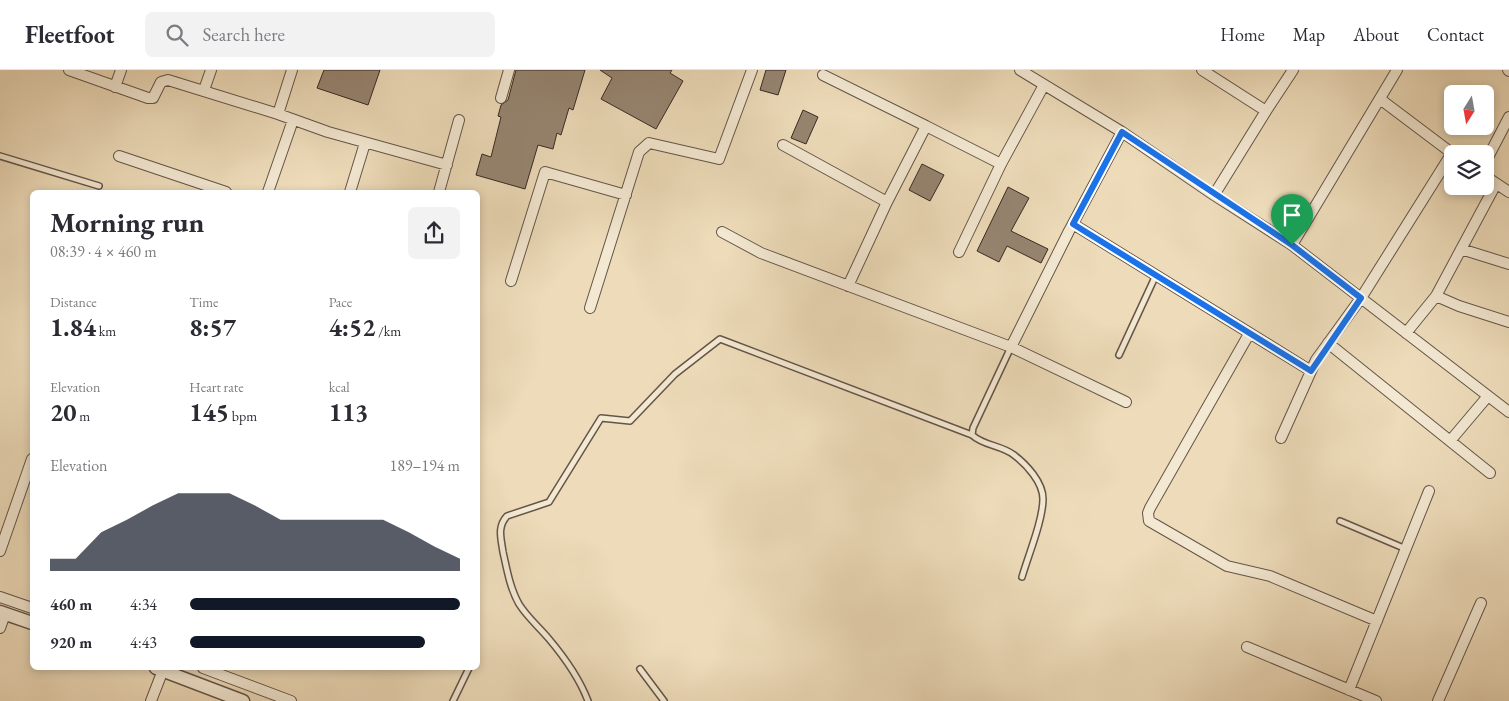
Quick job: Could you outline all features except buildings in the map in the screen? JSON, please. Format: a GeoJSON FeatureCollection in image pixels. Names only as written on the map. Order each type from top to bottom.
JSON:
{"type":"FeatureCollection","features":[{"type":"Feature","properties":{"kind":"street"},"geometry":{"type":"LineString","coordinates":[[69,70],[148,98],[155,96],[165,80],[204,90],[364,143],[447,165]]}},
{"type":"Feature","properties":{"kind":"street"},"geometry":{"type":"LineString","coordinates":[[115,87],[121,70]]}},
{"type":"Feature","properties":{"kind":"street"},"geometry":{"type":"LineString","coordinates":[[204,90],[210,70]]}},
{"type":"Feature","properties":{"kind":"street"},"geometry":{"type":"LineString","coordinates":[[278,114],[292,70]]}},
{"type":"Feature","properties":{"kind":"street"},"geometry":{"type":"LineString","coordinates":[[501,98],[509,70]]}},
{"type":"Feature","properties":{"kind":"street"},"geometry":{"type":"LineString","coordinates":[[590,308],[639,152],[649,143],[718,159],[752,70]]}},
{"type":"Feature","properties":{"kind":"street"},"geometry":{"type":"LineString","coordinates":[[1020,70],[1122,132],[1292,245],[1509,411]]}},
{"type":"Feature","properties":{"kind":"street"},"geometry":{"type":"LineString","coordinates":[[1202,70],[1266,111]]}},
{"type":"Feature","properties":{"kind":"street"},"geometry":{"type":"LineString","coordinates":[[1214,194],[1294,70]]}},
{"type":"Feature","properties":{"kind":"street"},"geometry":{"type":"LineString","coordinates":[[1292,245],[1397,70]]}},
{"type":"Feature","properties":{"kind":"street"},"geometry":{"type":"LineString","coordinates":[[823,75],[1001,164]]}},
{"type":"Feature","properties":{"kind":"street"},"geometry":{"type":"LineString","coordinates":[[959,252],[1001,164],[1044,85]]}},
{"type":"Feature","properties":{"kind":"street"},"geometry":{"type":"LineString","coordinates":[[1380,99],[1444,147]]}},
{"type":"Feature","properties":{"kind":"street"},"geometry":{"type":"LineString","coordinates":[[1494,146],[1509,117]]}},
{"type":"Feature","properties":{"kind":"street"},"geometry":{"type":"LineString","coordinates":[[269,190],[293,120]]}},
{"type":"Feature","properties":{"kind":"street"},"geometry":{"type":"LineString","coordinates":[[440,190],[459,120]]}},
{"type":"Feature","properties":{"kind":"street"},"geometry":{"type":"LineString","coordinates":[[848,286],[886,202],[926,126]]}},
{"type":"Feature","properties":{"kind":"street"},"geometry":{"type":"LineString","coordinates":[[1011,347],[1122,132]]}},
{"type":"Feature","properties":{"kind":"street"},"geometry":{"type":"LineString","coordinates":[[351,190],[364,143]]}},
{"type":"Feature","properties":{"kind":"street"},"geometry":{"type":"LineString","coordinates":[[783,145],[886,202]]}},
{"type":"Feature","properties":{"kind":"street"},"geometry":{"type":"LineString","coordinates":[[119,156],[220,190]]}},
{"type":"Feature","properties":{"kind":"street"},"geometry":{"type":"LineString","coordinates":[[1281,438],[1311,371],[1361,298],[1444,166]]}},
{"type":"Feature","properties":{"kind":"street"},"geometry":{"type":"LineString","coordinates":[[511,281],[545,172],[626,195]]}},
{"type":"Feature","properties":{"kind":"street"},"geometry":{"type":"LineString","coordinates":[[1406,333],[1436,296],[1496,184],[1509,192]]}},
{"type":"Feature","properties":{"kind":"street"},"geometry":{"type":"LineString","coordinates":[[1073,224],[1311,371]]}},
{"type":"Feature","properties":{"kind":"street"},"geometry":{"type":"LineString","coordinates":[[722,232],[761,253],[1011,347],[1126,402]]}},
{"type":"Feature","properties":{"kind":"street"},"geometry":{"type":"LineString","coordinates":[[1461,249],[1509,264]]}},
{"type":"Feature","properties":{"kind":"street"},"geometry":{"type":"LineString","coordinates":[[1436,296],[1459,306],[1509,322]]}},
{"type":"Feature","properties":{"kind":"street"},"geometry":{"type":"LineString","coordinates":[[1249,334],[1150,508],[1148,513],[1149,521],[1227,566],[1270,576],[1377,621]]}},
{"type":"Feature","properties":{"kind":"street"},"geometry":{"type":"LineString","coordinates":[[1328,344],[1490,473]]}},
{"type":"Feature","properties":{"kind":"street"},"geometry":{"type":"LineString","coordinates":[[1450,441],[1488,396]]}},
{"type":"Feature","properties":{"kind":"street"},"geometry":{"type":"LineString","coordinates":[[0,551],[30,465]]}},
{"type":"Feature","properties":{"kind":"street"},"geometry":{"type":"LineString","coordinates":[[1349,690],[1429,491]]}},
{"type":"Feature","properties":{"kind":"street"},"geometry":{"type":"LineString","coordinates":[[0,597],[30,607]]}},
{"type":"Feature","properties":{"kind":"street"},"geometry":{"type":"LineString","coordinates":[[1438,701],[1481,603]]}},
{"type":"Feature","properties":{"kind":"street"},"geometry":{"type":"LineString","coordinates":[[0,628],[2,613],[30,622]]}},
{"type":"Feature","properties":{"kind":"street"},"geometry":{"type":"LineString","coordinates":[[1247,647],[1376,701]]}},
{"type":"Feature","properties":{"kind":"street"},"geometry":{"type":"LineString","coordinates":[[151,701],[159,670]]}},
{"type":"Feature","properties":{"kind":"street"},"geometry":{"type":"LineString","coordinates":[[162,670],[243,701]]}},
{"type":"Feature","properties":{"kind":"street"},"geometry":{"type":"LineString","coordinates":[[208,670],[291,701]]}},
{"type":"Feature","properties":{"kind":"lane"},"geometry":{"type":"LineString","coordinates":[[0,156],[99,186]]}},
{"type":"Feature","properties":{"kind":"lane"},"geometry":{"type":"LineString","coordinates":[[1119,355],[1156,276]]}},
{"type":"Feature","properties":{"kind":"lane"},"geometry":{"type":"LineString","coordinates":[[588,701],[579,679],[566,660],[529,618],[518,602],[510,583],[500,534],[503,520],[508,516],[549,502],[601,418],[630,421],[674,374],[720,339],[972,435],[978,440],[1012,453],[1026,465],[1038,483],[1043,497],[1042,510],[1022,577]]}},
{"type":"Feature","properties":{"kind":"lane"},"geometry":{"type":"LineString","coordinates":[[972,435],[973,428],[1011,347]]}},
{"type":"Feature","properties":{"kind":"lane"},"geometry":{"type":"LineString","coordinates":[[1340,521],[1406,549]]}},
{"type":"Feature","properties":{"kind":"lane"},"geometry":{"type":"LineString","coordinates":[[640,669],[664,701]]}},
{"type":"Feature","properties":{"kind":"lane"},"geometry":{"type":"LineString","coordinates":[[453,701],[467,670]]}},
{"type":"Feature","properties":{"kind":"route"},"geometry":{"type":"LineString","coordinates":[[1122,132],[1292,245],[1361,298],[1316,360],[1311,371],[1073,224],[1122,132]]}}]}
